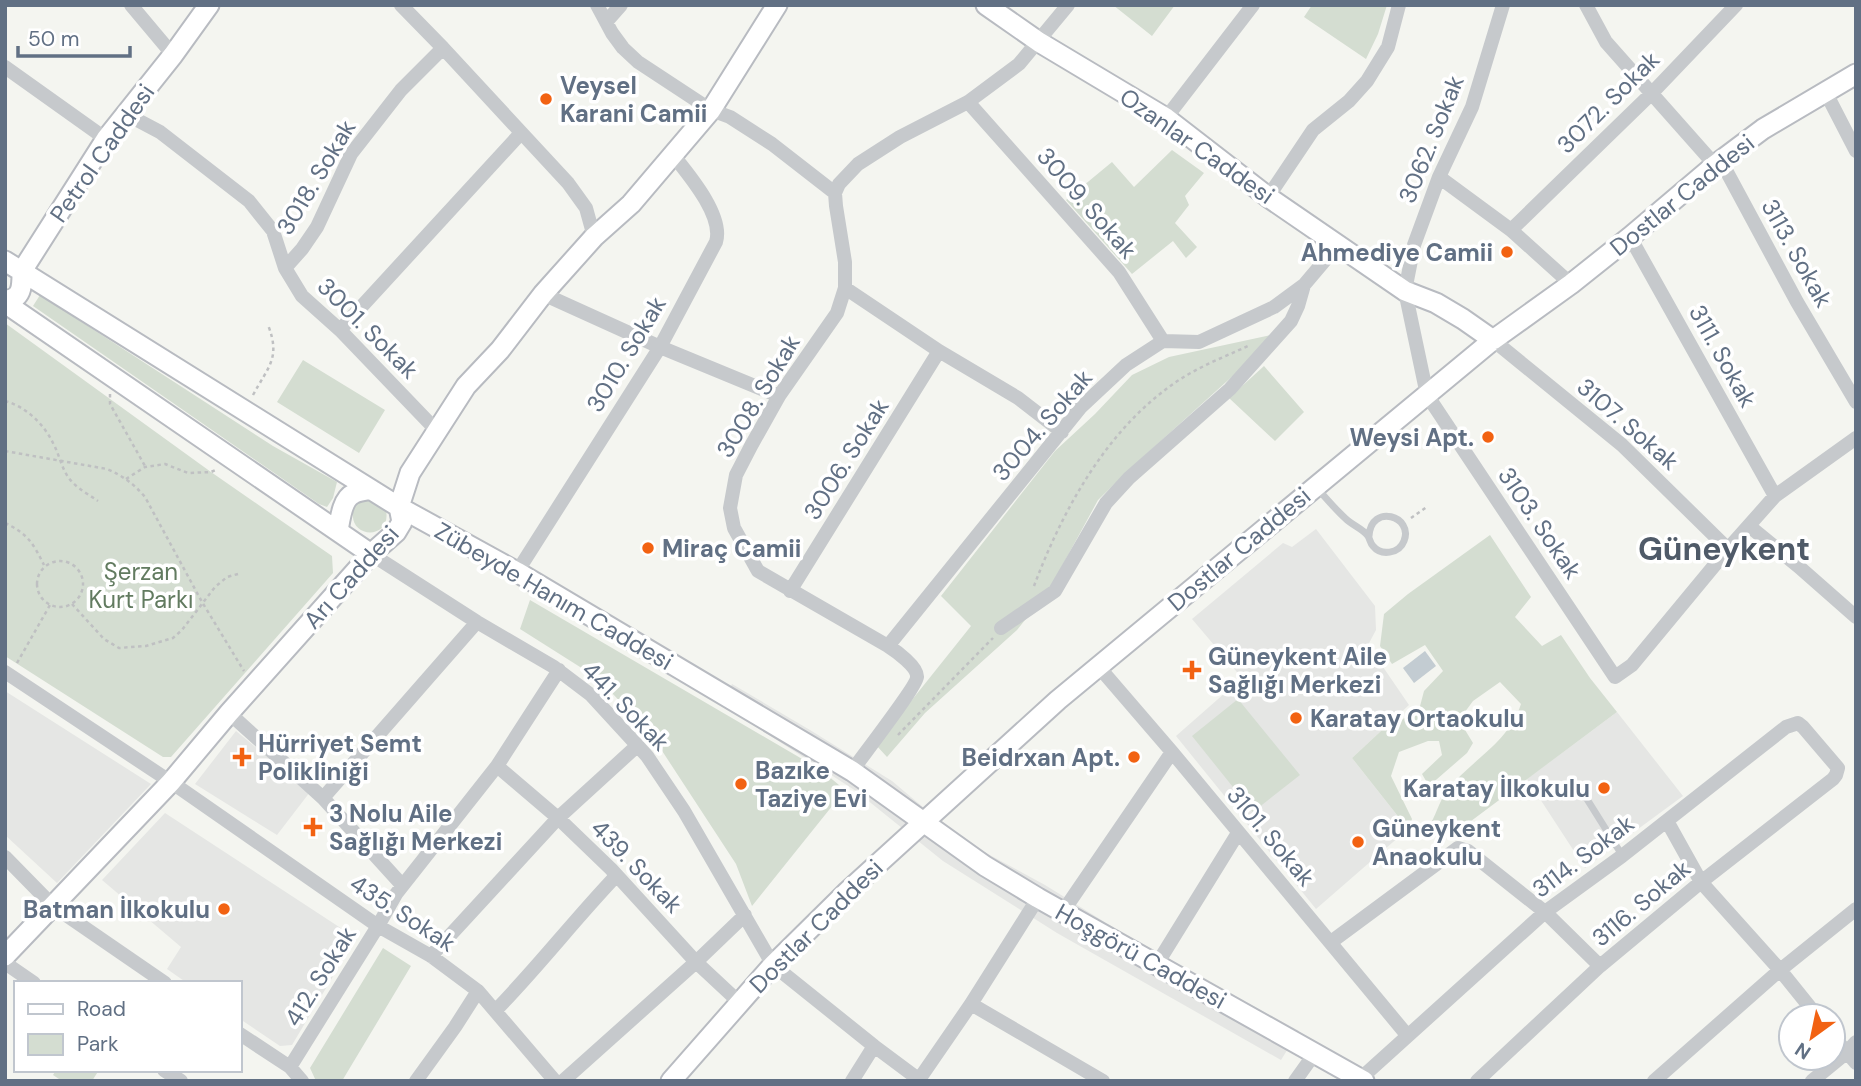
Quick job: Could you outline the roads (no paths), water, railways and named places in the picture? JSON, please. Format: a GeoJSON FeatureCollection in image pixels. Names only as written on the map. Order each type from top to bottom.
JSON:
{"type":"FeatureCollection","features":[{"type":"Feature","properties":{"kind":"street"},"geometry":{"type":"LineString","coordinates":[[131,5],[173,55]]}},
{"type":"Feature","properties":{"kind":"street","name":"Petrol Caddesi"},"geometry":{"type":"LineString","coordinates":[[5,302],[22,290],[10,264],[209,5]]}},
{"type":"Feature","properties":{"kind":"street"},"geometry":{"type":"LineString","coordinates":[[401,5],[578,195],[586,208],[594,236]]}},
{"type":"Feature","properties":{"kind":"street"},"geometry":{"type":"LineString","coordinates":[[597,5],[623,48],[638,62],[712,110],[730,117],[772,144],[835,193],[839,184],[858,164],[900,137],[968,102],[1019,64],[1068,5]]}},
{"type":"Feature","properties":{"kind":"street"},"geometry":{"type":"LineString","coordinates":[[606,22],[621,5]]}},
{"type":"Feature","properties":{"kind":"street","name":"Arı Caddesi"},"geometry":{"type":"LineString","coordinates":[[5,956],[171,782],[370,554],[396,532],[402,523],[399,507],[410,473],[466,386],[500,350],[543,294],[594,236],[631,204],[712,110],[777,5]]}},
{"type":"Feature","properties":{"kind":"street","name":"Ozanlar Caddesi"},"geometry":{"type":"LineString","coordinates":[[986,5],[1039,42],[1166,118],[1268,197],[1405,291],[1436,303],[1493,340]]}},
{"type":"Feature","properties":{"kind":"street"},"geometry":{"type":"LineString","coordinates":[[1166,118],[1253,5]]}},
{"type":"Feature","properties":{"kind":"street"},"geometry":{"type":"LineString","coordinates":[[1268,197],[1313,130],[1349,101],[1367,81],[1388,47],[1399,5]]}},
{"type":"Feature","properties":{"kind":"street","name":"3062. Sokak"},"geometry":{"type":"LineString","coordinates":[[1405,291],[1414,245],[1439,177],[1472,107],[1503,5]]}},
{"type":"Feature","properties":{"kind":"street","name":"3113. Sokak"},"geometry":{"type":"LineString","coordinates":[[1586,5],[1606,42],[1718,163],[1856,402]]}},
{"type":"Feature","properties":{"kind":"street","name":"3072. Sokak"},"geometry":{"type":"LineString","coordinates":[[1511,230],[1652,93],[1736,5]]}},
{"type":"Feature","properties":{"kind":"street","name":"3018. Sokak"},"geometry":{"type":"LineString","coordinates":[[285,268],[317,227],[351,154],[401,90],[443,48]]}},
{"type":"Feature","properties":{"kind":"street"},"geometry":{"type":"LineString","coordinates":[[5,67],[106,139]]}},
{"type":"Feature","properties":{"kind":"street","name":"Dostlar Caddesi"},"geometry":{"type":"LineString","coordinates":[[671,1081],[773,965],[848,891],[1058,700],[1493,340],[1572,284],[1718,163],[1763,130],[1856,74]]}},
{"type":"Feature","properties":{"kind":"street"},"geometry":{"type":"LineString","coordinates":[[1825,91],[1856,151]]}},
{"type":"Feature","properties":{"kind":"street","name":"3009. Sokak"},"geometry":{"type":"LineString","coordinates":[[968,102],[1119,272],[1163,341]]}},
{"type":"Feature","properties":{"kind":"street","name":"3001. Sokak"},"geometry":{"type":"LineString","coordinates":[[126,114],[160,132],[249,201],[273,231],[285,268],[302,296],[340,330],[437,430]]}},
{"type":"Feature","properties":{"kind":"street"},"geometry":{"type":"LineString","coordinates":[[340,330],[521,133]]}},
{"type":"Feature","properties":{"kind":"street","name":"3010. Sokak"},"geometry":{"type":"LineString","coordinates":[[517,572],[660,347],[716,242],[719,233],[710,210],[696,185],[673,155]]}},
{"type":"Feature","properties":{"kind":"street"},"geometry":{"type":"LineString","coordinates":[[1439,177],[1511,230],[1572,284]]}},
{"type":"Feature","properties":{"kind":"street","name":"3008. Sokak"},"geometry":{"type":"LineString","coordinates":[[835,193],[845,262],[845,288],[837,313],[779,396],[736,475],[730,508],[734,528],[758,571],[888,646],[917,673],[917,679],[852,771]]}},
{"type":"Feature","properties":{"kind":"street","name":"3111. Sokak"},"geometry":{"type":"LineString","coordinates":[[1630,237],[1775,496]]}},
{"type":"Feature","properties":{"kind":"street"},"geometry":{"type":"LineString","coordinates":[[1163,341],[1199,342],[1275,307],[1304,285],[1337,246]]}},
{"type":"Feature","properties":{"kind":"street","name":"Zübeyde Hanım Caddesi"},"geometry":{"type":"LineString","coordinates":[[10,264],[399,507],[517,572],[852,771],[923,824]]}},
{"type":"Feature","properties":{"kind":"street"},"geometry":{"type":"LineString","coordinates":[[1002,628],[1055,591],[1106,503],[1129,478],[1230,389],[1291,321],[1304,285]]}},
{"type":"Feature","properties":{"kind":"street"},"geometry":{"type":"LineString","coordinates":[[845,288],[939,351],[1018,398],[1062,432]]}},
{"type":"Feature","properties":{"kind":"street"},"geometry":{"type":"LineString","coordinates":[[1405,291],[1427,395]]}},
{"type":"Feature","properties":{"kind":"street"},"geometry":{"type":"LineString","coordinates":[[543,294],[660,347],[779,396]]}},
{"type":"Feature","properties":{"kind":"street"},"geometry":{"type":"LineString","coordinates":[[5,302],[370,554]]}},
{"type":"Feature","properties":{"kind":"street","name":"3107. Sokak"},"geometry":{"type":"LineString","coordinates":[[1493,340],[1622,444],[1728,549]]}},
{"type":"Feature","properties":{"kind":"street","name":"3004. Sokak"},"geometry":{"type":"LineString","coordinates":[[888,646],[1080,408],[1126,365],[1163,341]]}},
{"type":"Feature","properties":{"kind":"street","name":"3006. Sokak"},"geometry":{"type":"LineString","coordinates":[[790,591],[939,351]]}},
{"type":"Feature","properties":{"kind":"street","name":"3103. Sokak"},"geometry":{"type":"LineString","coordinates":[[1427,395],[1615,677],[1632,665],[1728,549]]}},
{"type":"Feature","properties":{"kind":"street"},"geometry":{"type":"LineString","coordinates":[[1728,549],[1775,496],[1856,438]]}},
{"type":"Feature","properties":{"kind":"street"},"geometry":{"type":"LineString","coordinates":[[338,531],[341,512],[347,499],[351,494],[370,489]]}},
{"type":"Feature","properties":{"kind":"street"},"geometry":{"type":"LineString","coordinates":[[1749,527],[1856,617]]}},
{"type":"Feature","properties":{"kind":"street","name":"441. Sokak"},"geometry":{"type":"LineString","coordinates":[[370,554],[559,670],[591,695],[647,756],[684,811],[773,965]]}},
{"type":"Feature","properties":{"kind":"street"},"geometry":{"type":"LineString","coordinates":[[323,798],[477,622]]}},
{"type":"Feature","properties":{"kind":"street","name":"3101. Sokak"},"geometry":{"type":"LineString","coordinates":[[1098,667],[1407,1035]]}},
{"type":"Feature","properties":{"kind":"street","name":"412. Sokak"},"geometry":{"type":"LineString","coordinates":[[289,1067],[402,885],[496,766],[559,670]]}},
{"type":"Feature","properties":{"kind":"street","name":"435. Sokak"},"geometry":{"type":"LineString","coordinates":[[7,674],[171,782],[379,926],[431,956],[478,991],[555,1081]]}},
{"type":"Feature","properties":{"kind":"street"},"geometry":{"type":"LineString","coordinates":[[229,713],[323,798],[402,885]]}},
{"type":"Feature","properties":{"kind":"street","name":"3114. Sokak"},"geometry":{"type":"LineString","coordinates":[[1362,1080],[1407,1035],[1545,912],[1622,856],[1786,727],[1798,723],[1838,768]]}},
{"type":"Feature","properties":{"kind":"street"},"geometry":{"type":"LineString","coordinates":[[431,956],[558,818],[638,745]]}},
{"type":"Feature","properties":{"kind":"street"},"geometry":{"type":"LineString","coordinates":[[1062,913],[1172,752]]}},
{"type":"Feature","properties":{"kind":"street","name":"439. Sokak"},"geometry":{"type":"LineString","coordinates":[[496,766],[558,818],[696,962],[740,1003]]}},
{"type":"Feature","properties":{"kind":"street","name":"3116. Sokak"},"geometry":{"type":"LineString","coordinates":[[1478,1081],[1600,966],[1701,882],[1833,779],[1838,768]]}},
{"type":"Feature","properties":{"kind":"street"},"geometry":{"type":"LineString","coordinates":[[1667,821],[1701,882],[1806,1002]]}},
{"type":"Feature","properties":{"kind":"street","name":"Hoşgörü Caddesi"},"geometry":{"type":"LineString","coordinates":[[923,824],[1062,913],[1362,1080]]}},
{"type":"Feature","properties":{"kind":"street"},"geometry":{"type":"LineString","coordinates":[[1157,964],[1238,833]]}},
{"type":"Feature","properties":{"kind":"street"},"geometry":{"type":"LineString","coordinates":[[1331,942],[1458,848],[1468,852],[1545,912],[1600,966]]}},
{"type":"Feature","properties":{"kind":"street"},"geometry":{"type":"LineString","coordinates":[[5,857],[52,906],[162,981]]}},
{"type":"Feature","properties":{"kind":"street"},"geometry":{"type":"LineString","coordinates":[[496,1010],[616,876]]}},
{"type":"Feature","properties":{"kind":"street"},"geometry":{"type":"LineString","coordinates":[[773,965],[920,1080],[1038,898]]}},
{"type":"Feature","properties":{"kind":"street"},"geometry":{"type":"LineString","coordinates":[[1654,1081],[1780,970],[1856,909]]}},
{"type":"Feature","properties":{"kind":"street"},"geometry":{"type":"LineString","coordinates":[[563,1081],[745,915]]}},
{"type":"Feature","properties":{"kind":"street"},"geometry":{"type":"LineString","coordinates":[[5,963],[31,981]]}},
{"type":"Feature","properties":{"kind":"street"},"geometry":{"type":"LineString","coordinates":[[416,1081],[478,991]]}},
{"type":"Feature","properties":{"kind":"street"},"geometry":{"type":"LineString","coordinates":[[971,1004],[1103,1081]]}},
{"type":"Feature","properties":{"kind":"street"},"geometry":{"type":"LineString","coordinates":[[242,1035],[289,1067],[302,1081]]}},
{"type":"Feature","properties":{"kind":"street"},"geometry":{"type":"LineString","coordinates":[[852,1081],[874,1046]]}},
{"type":"Feature","properties":{"kind":"street"},"geometry":{"type":"LineString","coordinates":[[1812,1081],[1853,1052]]}},
{"type":"Feature","properties":{"kind":"street"},"geometry":{"type":"LineString","coordinates":[[1295,1081],[1315,1053]]}},
{"type":"Feature","properties":{"kind":"lane"},"geometry":{"type":"LineString","coordinates":[[1316,486],[1347,520],[1368,536],[1379,551],[1391,552],[1401,547],[1405,530],[1393,517],[1381,517],[1372,524],[1368,536]]}},
{"type":"Feature","properties":{"kind":"lane"},"geometry":{"type":"LineString","coordinates":[[1580,788],[1622,856]]}},
{"type":"Feature","properties":{"kind":"place","name":"Veysel Karani Camii"},"geometry":{"type":"Point","coordinates":[546,99]}},
{"type":"Feature","properties":{"kind":"place","name":"Ahmediye Camii"},"geometry":{"type":"Point","coordinates":[1507,252]}},
{"type":"Feature","properties":{"kind":"place","name":"Weysi Apt."},"geometry":{"type":"Point","coordinates":[1488,437]}},
{"type":"Feature","properties":{"kind":"place","name":"Miraç Camii"},"geometry":{"type":"Point","coordinates":[648,548]}},
{"type":"Feature","properties":{"kind":"place","name":"Güneykent Aile Sağlığı Merkezi"},"geometry":{"type":"Point","coordinates":[1192,670]}},
{"type":"Feature","properties":{"kind":"place","name":"Karatay Ortaokulu"},"geometry":{"type":"Point","coordinates":[1296,718]}},
{"type":"Feature","properties":{"kind":"place","name":"Hürriyet Semt Polikliniği"},"geometry":{"type":"Point","coordinates":[242,757]}},
{"type":"Feature","properties":{"kind":"place","name":"Beidrxan Apt."},"geometry":{"type":"Point","coordinates":[1134,757]}},
{"type":"Feature","properties":{"kind":"place","name":"Bazıke Taziye Evi"},"geometry":{"type":"Point","coordinates":[741,784]}},
{"type":"Feature","properties":{"kind":"place","name":"Karatay İlkokulu"},"geometry":{"type":"Point","coordinates":[1604,788]}},
{"type":"Feature","properties":{"kind":"place","name":"3 Nolu Aile Sağlığı Merkezi"},"geometry":{"type":"Point","coordinates":[313,827]}},
{"type":"Feature","properties":{"kind":"place","name":"Güneykent Anaokulu"},"geometry":{"type":"Point","coordinates":[1358,842]}},
{"type":"Feature","properties":{"kind":"place","name":"Batman İlkokulu"},"geometry":{"type":"Point","coordinates":[224,909]}},
{"type":"Feature","properties":{"kind":"district","name":"Güneykent"},"geometry":{"type":"Point","coordinates":[1724,549]}},
{"type":"Feature","properties":{"kind":"park label","name":"Şerzan Kurt Parkı"},"geometry":{"type":"Point","coordinates":[141,585]}}]}
